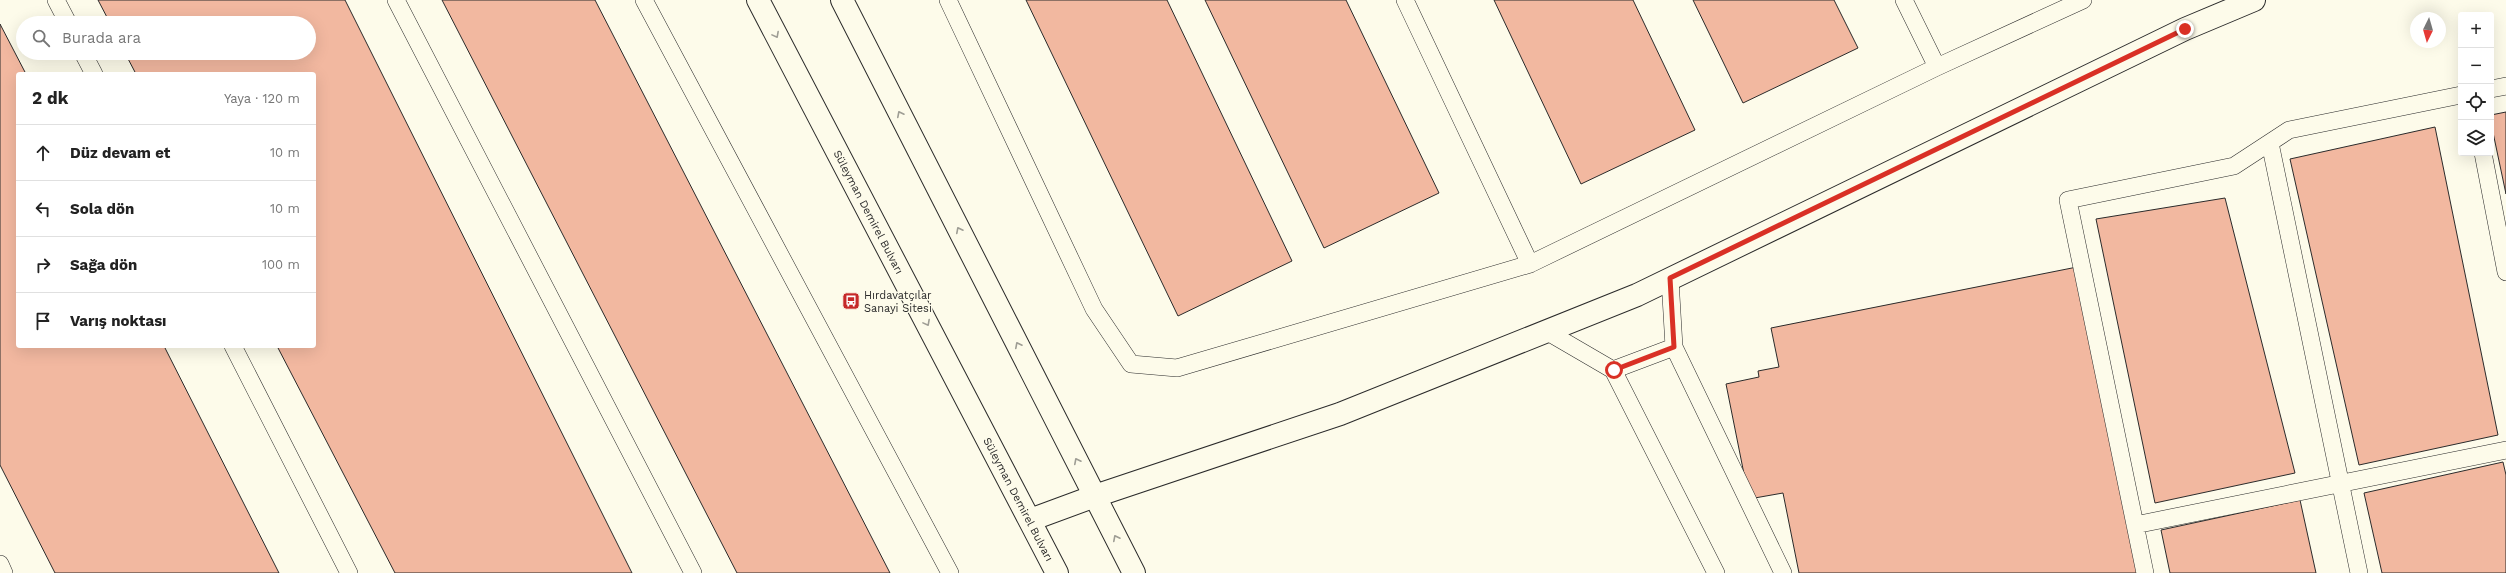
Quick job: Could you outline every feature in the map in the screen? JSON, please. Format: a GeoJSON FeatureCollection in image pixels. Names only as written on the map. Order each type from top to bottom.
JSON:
{"type":"FeatureCollection","features":[{"type":"Feature","properties":{"kind":"street","name":"Süleyman Demirel Bulvarı"},"geometry":{"type":"LineString","coordinates":[[758,0],[1057,573]]}},
{"type":"Feature","properties":{"kind":"street"},"geometry":{"type":"LineString","coordinates":[[842,0],[1134,573]]}},
{"type":"Feature","properties":{"kind":"street"},"geometry":{"type":"LineString","coordinates":[[1030,520],[1095,496],[1340,414],[1637,295],[2185,29],[2254,0]]}},
{"type":"Feature","properties":{"kind":"lane"},"geometry":{"type":"LineString","coordinates":[[56,0],[64,16]]}},
{"type":"Feature","properties":{"kind":"lane"},"geometry":{"type":"LineString","coordinates":[[396,0],[693,573]]}},
{"type":"Feature","properties":{"kind":"lane"},"geometry":{"type":"LineString","coordinates":[[644,0],[950,573]]}},
{"type":"Feature","properties":{"kind":"lane"},"geometry":{"type":"LineString","coordinates":[[948,0],[1094,309],[1131,364],[1177,368],[1530,264],[1937,67],[2083,0]]}},
{"type":"Feature","properties":{"kind":"lane"},"geometry":{"type":"LineString","coordinates":[[1405,0],[1530,264]]}},
{"type":"Feature","properties":{"kind":"lane"},"geometry":{"type":"LineString","coordinates":[[1904,0],[1937,67]]}},
{"type":"Feature","properties":{"kind":"lane"},"geometry":{"type":"LineString","coordinates":[[87,60],[93,72]]}},
{"type":"Feature","properties":{"kind":"lane"},"geometry":{"type":"LineString","coordinates":[[2494,88],[2506,86]]}},
{"type":"Feature","properties":{"kind":"lane"},"geometry":{"type":"LineString","coordinates":[[2145,573],[2068,200],[2234,166],[2289,130],[2458,96]]}},
{"type":"Feature","properties":{"kind":"lane"},"geometry":{"type":"LineString","coordinates":[[2270,143],[2359,573]]}},
{"type":"Feature","properties":{"kind":"lane"},"geometry":{"type":"LineString","coordinates":[[2484,156],[2506,272]]}},
{"type":"Feature","properties":{"kind":"lane"},"geometry":{"type":"LineString","coordinates":[[1670,278],[1674,347],[1783,573]]}},
{"type":"Feature","properties":{"kind":"lane"},"geometry":{"type":"LineString","coordinates":[[1546,331],[1614,370],[1716,573]]}},
{"type":"Feature","properties":{"kind":"lane"},"geometry":{"type":"LineString","coordinates":[[1614,370],[1674,347]]}},
{"type":"Feature","properties":{"kind":"lane"},"geometry":{"type":"LineString","coordinates":[[234,348],[349,573]]}},
{"type":"Feature","properties":{"kind":"lane"},"geometry":{"type":"LineString","coordinates":[[2135,525],[2506,450]]}},
{"type":"Feature","properties":{"kind":"lane"},"geometry":{"type":"LineString","coordinates":[[0,564],[4,573]]}},
{"type":"Feature","properties":{"kind":"building"},"geometry":{"type":"Polygon","coordinates":[[[98,0],[345,0],[632,573],[395,573],[278,348],[316,348],[316,72],[135,72],[129,60],[316,60],[316,16],[106,16],[98,0]]]}},
{"type":"Feature","properties":{"kind":"building"},"geometry":{"type":"Polygon","coordinates":[[[442,0],[595,0],[890,573],[737,573],[442,0]]]}},
{"type":"Feature","properties":{"kind":"building"},"geometry":{"type":"Polygon","coordinates":[[[1026,0],[1167,0],[1292,261],[1178,316],[1026,0]]]}},
{"type":"Feature","properties":{"kind":"building"},"geometry":{"type":"Polygon","coordinates":[[[1205,0],[1346,0],[1439,193],[1324,248],[1205,0]]]}},
{"type":"Feature","properties":{"kind":"building"},"geometry":{"type":"Polygon","coordinates":[[[1494,0],[1633,0],[1695,130],[1581,184],[1494,0]]]}},
{"type":"Feature","properties":{"kind":"building"},"geometry":{"type":"Polygon","coordinates":[[[1693,0],[1834,0],[1858,48],[1743,103],[1693,0]]]}},
{"type":"Feature","properties":{"kind":"building"},"geometry":{"type":"Polygon","coordinates":[[[0,24],[16,55],[16,60],[19,60],[25,72],[16,72],[16,348],[165,348],[279,573],[55,573],[0,465],[0,24]]]}},
{"type":"Feature","properties":{"kind":"building"},"geometry":{"type":"Polygon","coordinates":[[[2506,112],[2506,194],[2494,137],[2494,114],[2506,112]]]}},
{"type":"Feature","properties":{"kind":"building"},"geometry":{"type":"Polygon","coordinates":[[[2435,127],[2498,435],[2359,465],[2290,159],[2435,127]]]}},
{"type":"Feature","properties":{"kind":"building"},"geometry":{"type":"Polygon","coordinates":[[[2225,198],[2295,473],[2155,503],[2096,219],[2225,198]]]}},
{"type":"Feature","properties":{"kind":"building"},"geometry":{"type":"Polygon","coordinates":[[[2077,267],[2139,573],[1799,573],[1783,493],[1749,499],[1726,384],[1759,377],[1758,371],[1779,367],[1771,328],[2077,267]]]}},
{"type":"Feature","properties":{"kind":"building"},"geometry":{"type":"Polygon","coordinates":[[[2503,462],[2506,475],[2506,573],[2382,573],[2364,493],[2503,462]]]}},
{"type":"Feature","properties":{"kind":"building"},"geometry":{"type":"Polygon","coordinates":[[[2300,500],[2316,573],[2170,573],[2161,530],[2300,500]]]}},
{"type":"Feature","properties":{"kind":"place","name":"Hırdavatçılar Sanayi Sitesi"},"geometry":{"type":"Point","coordinates":[851,301]}},
{"type":"Feature","properties":{"kind":"route"},"geometry":{"type":"LineString","coordinates":[[1614,370],[1674,347],[1670,278],[2185,29]]}}]}
